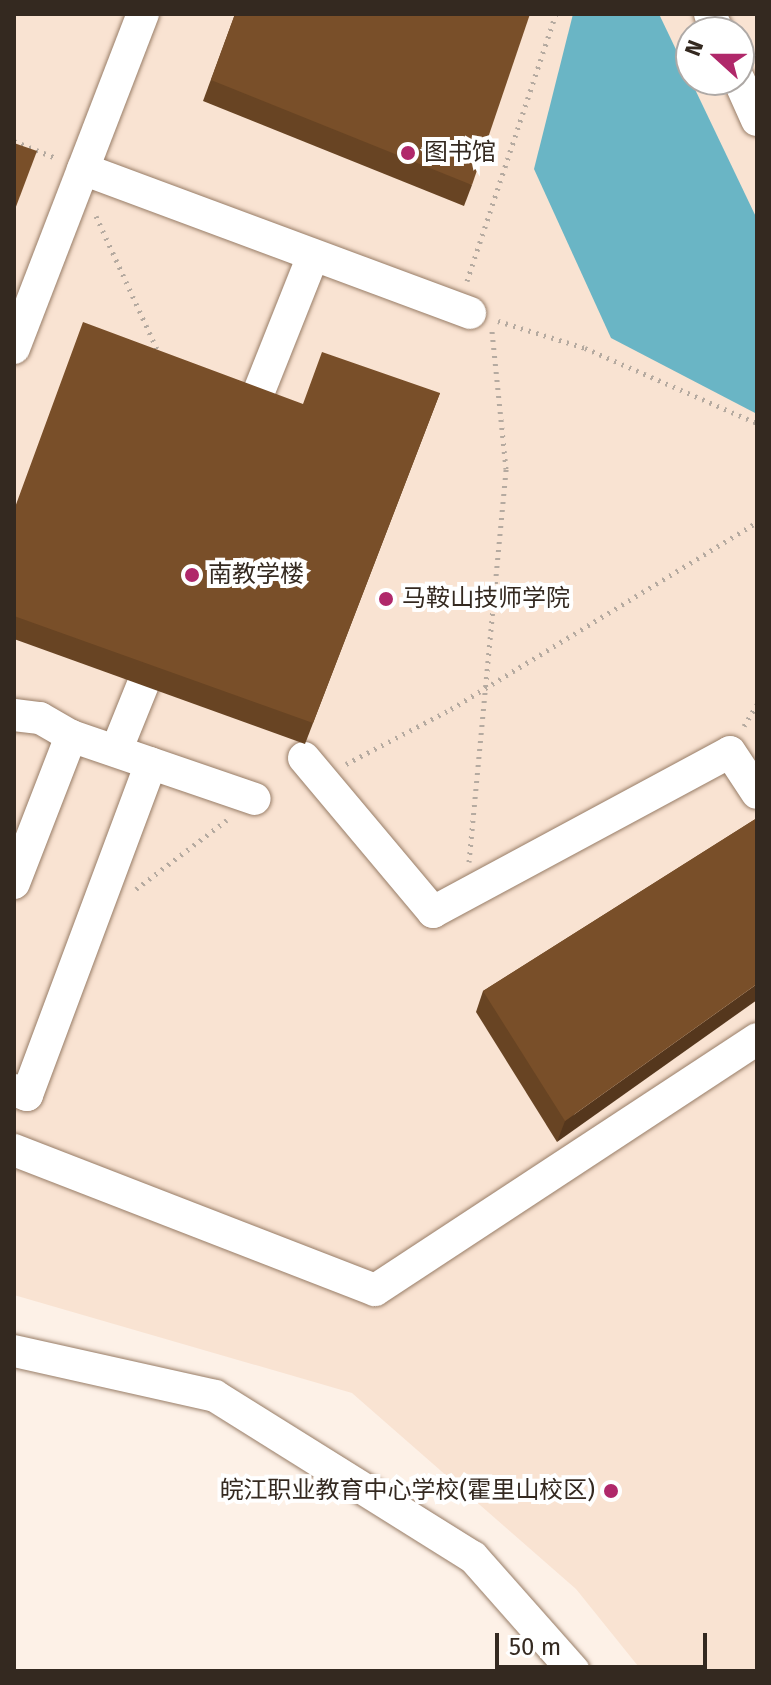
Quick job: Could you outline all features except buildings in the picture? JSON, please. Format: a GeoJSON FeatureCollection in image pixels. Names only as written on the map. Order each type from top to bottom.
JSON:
{"type":"FeatureCollection","features":[{"type":"Feature","properties":{"kind":"street"},"geometry":{"type":"LineString","coordinates":[[14,348],[143,14]]}},
{"type":"Feature","properties":{"kind":"street"},"geometry":{"type":"LineString","coordinates":[[746,96],[757,120]]}},
{"type":"Feature","properties":{"kind":"street"},"geometry":{"type":"LineString","coordinates":[[82,174],[464,310]]}},
{"type":"Feature","properties":{"kind":"street"},"geometry":{"type":"LineString","coordinates":[[232,460],[313,256]]}},
{"type":"Feature","properties":{"kind":"street"},"geometry":{"type":"LineString","coordinates":[[116,751],[168,620]]}},
{"type":"Feature","properties":{"kind":"street"},"geometry":{"type":"LineString","coordinates":[[14,715],[40,718],[71,736],[255,799]]}},
{"type":"Feature","properties":{"kind":"street"},"geometry":{"type":"LineString","coordinates":[[14,883],[71,736]]}},
{"type":"Feature","properties":{"kind":"street"},"geometry":{"type":"LineString","coordinates":[[312,768],[433,912],[730,752],[757,793]]}},
{"type":"Feature","properties":{"kind":"street"},"geometry":{"type":"LineString","coordinates":[[14,1090],[27,1095],[151,763]]}},
{"type":"Feature","properties":{"kind":"street"},"geometry":{"type":"LineString","coordinates":[[14,1150],[375,1290],[757,1039]]}},
{"type":"Feature","properties":{"kind":"street"},"geometry":{"type":"LineString","coordinates":[[14,1351],[215,1396],[473,1557],[574,1671]]}},
{"type":"Feature","properties":{"kind":"path"},"geometry":{"type":"LineString","coordinates":[[464,310],[556,14]]}},
{"type":"Feature","properties":{"kind":"path"},"geometry":{"type":"LineString","coordinates":[[14,141],[82,174],[163,364]]}},
{"type":"Feature","properties":{"kind":"path"},"geometry":{"type":"LineString","coordinates":[[466,895],[506,469],[491,319],[585,348],[757,423]]}},
{"type":"Feature","properties":{"kind":"path"},"geometry":{"type":"LineString","coordinates":[[312,768],[485,688],[757,522]]}},
{"type":"Feature","properties":{"kind":"path"},"geometry":{"type":"LineString","coordinates":[[129,894],[255,799]]}},
{"type":"Feature","properties":{"kind":"shaded area","name":"马鞍山技师学院"},"geometry":{"type":"Polygon","coordinates":[[[14,14],[757,14],[757,1671],[642,1671],[576,1589],[352,1393],[14,1295],[14,14]]]}},
{"type":"Feature","properties":{"kind":"water"},"geometry":{"type":"Polygon","coordinates":[[[573,14],[659,14],[675,47],[675,96],[698,96],[757,219],[757,414],[611,338],[534,169],[573,14]]]}},
{"type":"Feature","properties":{"kind":"place","name":"图书馆"},"geometry":{"type":"Point","coordinates":[408,153]}},
{"type":"Feature","properties":{"kind":"place","name":"南教学楼"},"geometry":{"type":"Point","coordinates":[192,575]}},
{"type":"Feature","properties":{"kind":"place","name":"马鞍山技师学院"},"geometry":{"type":"Point","coordinates":[386,599]}},
{"type":"Feature","properties":{"kind":"place","name":"皖江职业教育中心学校(霍里山校区)"},"geometry":{"type":"Point","coordinates":[611,1491]}}]}
